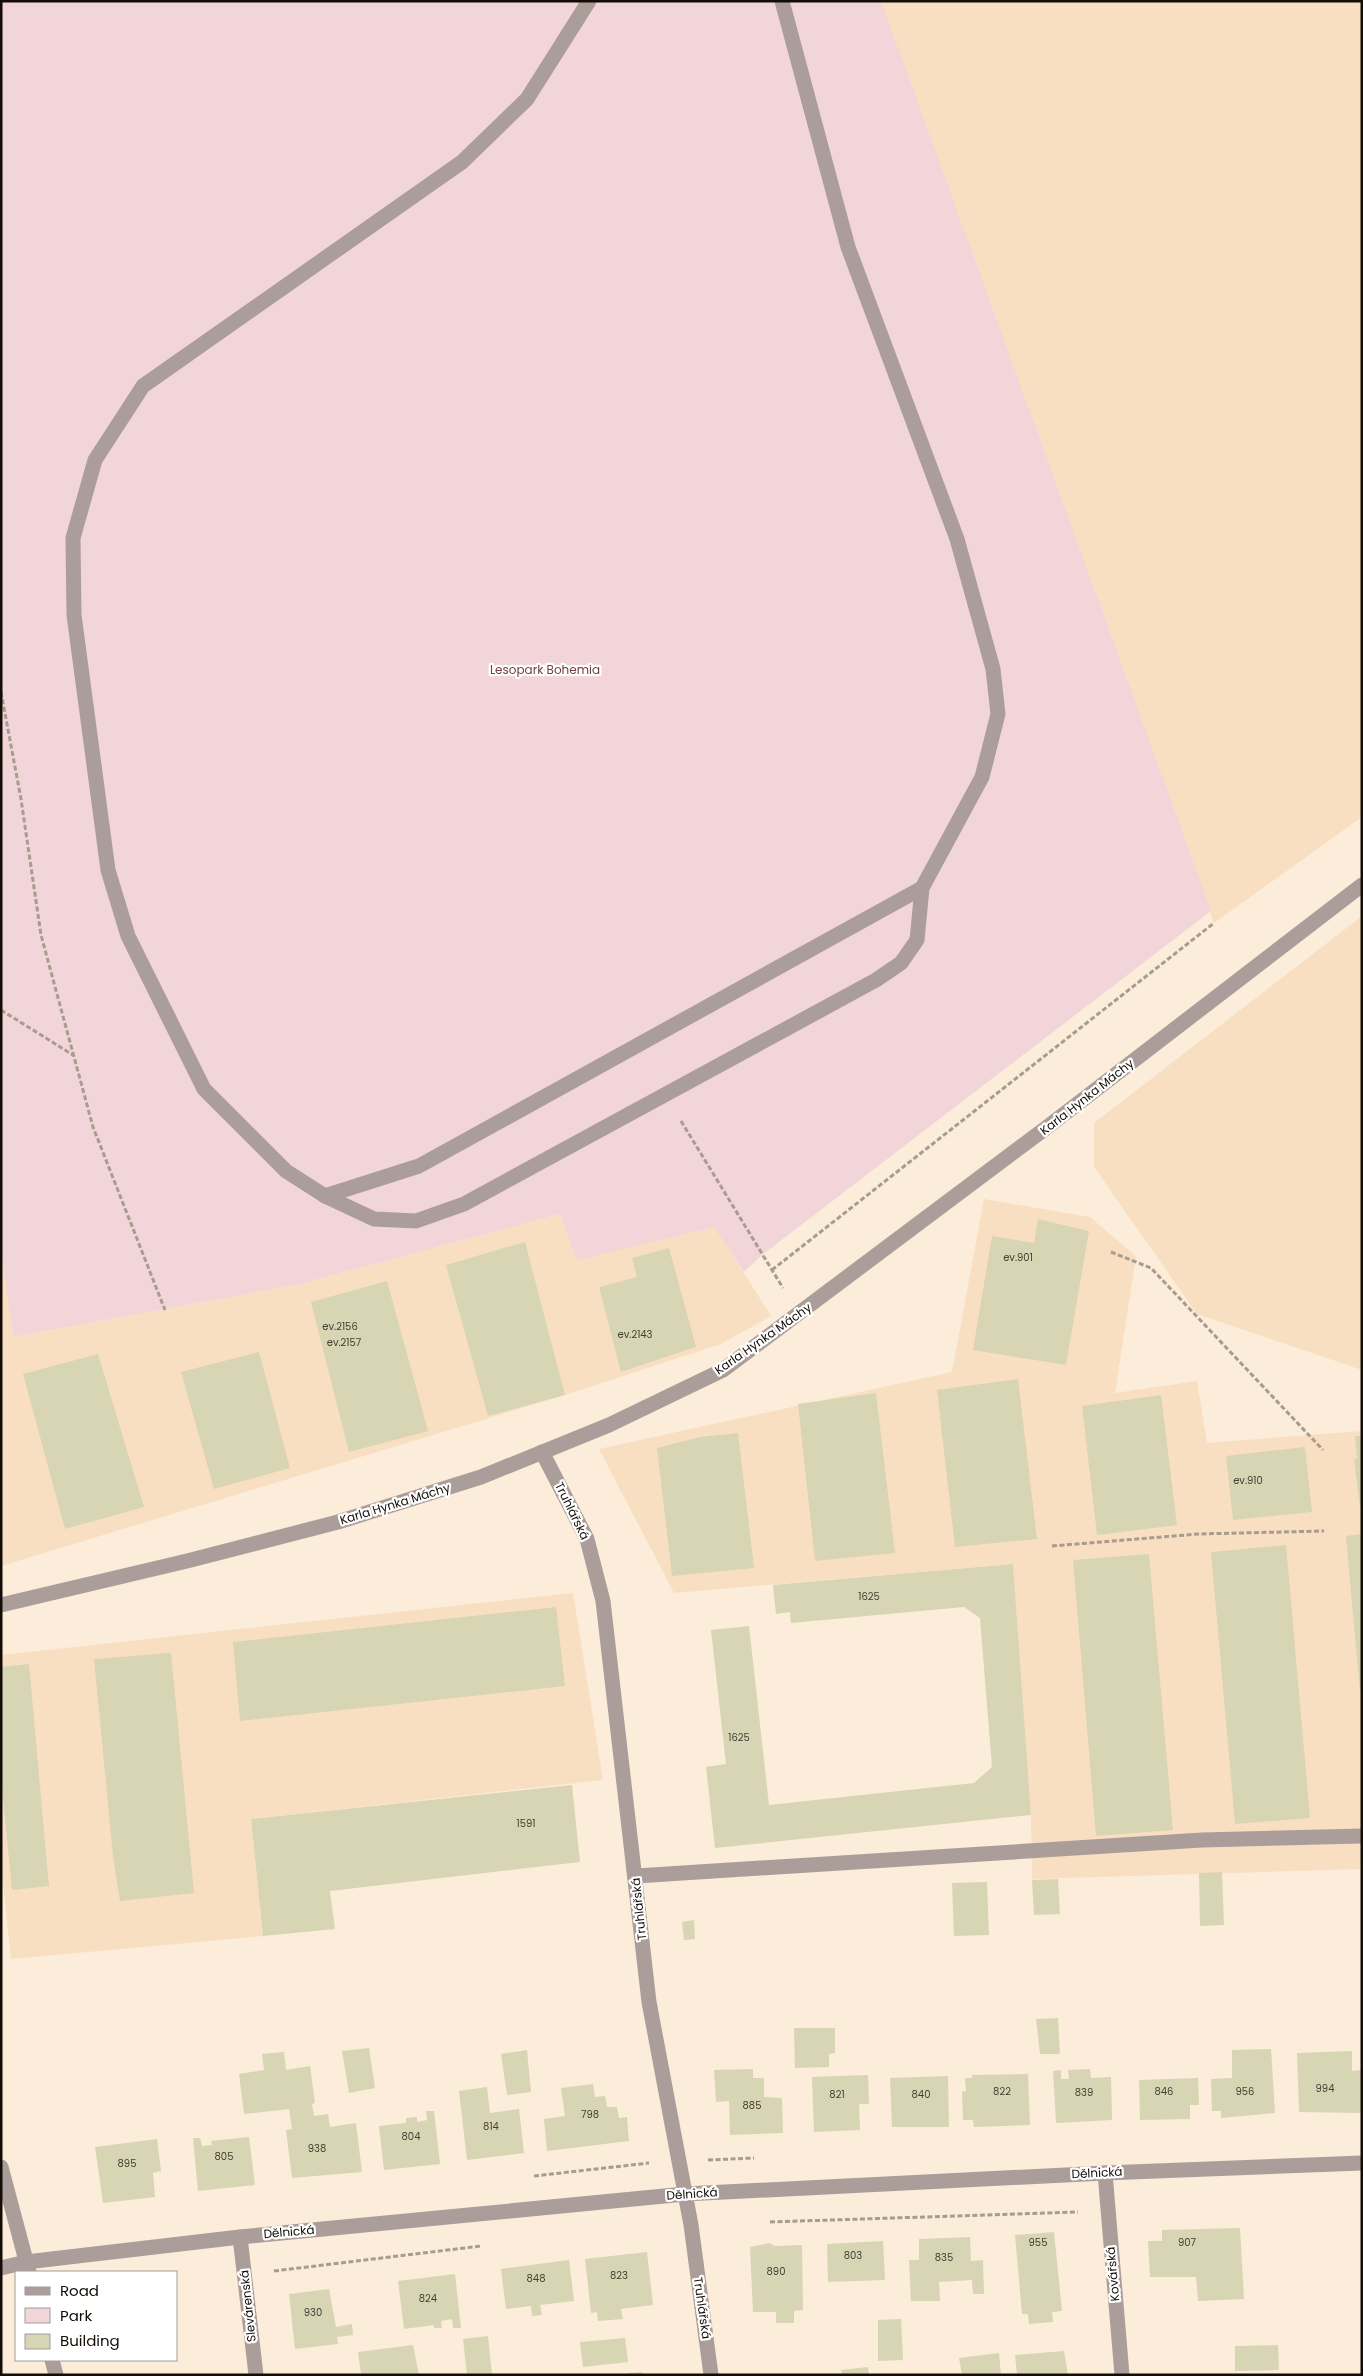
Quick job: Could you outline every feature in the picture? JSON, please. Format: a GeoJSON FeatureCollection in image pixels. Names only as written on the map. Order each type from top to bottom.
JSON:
{"type":"FeatureCollection","features":[{"type":"Feature","properties":{"kind":"street"},"geometry":{"type":"LineString","coordinates":[[589,1],[527,99],[462,162],[143,386],[95,460],[74,538],[74,614],[108,870],[128,936],[204,1089],[286,1171],[325,1196],[374,1219],[394,1222],[416,1222],[464,1204],[876,980],[901,963],[917,940],[922,888],[982,776],[998,714],[993,670],[956,539],[848,247],[782,1]]}},
{"type":"Feature","properties":{"kind":"street","name":"Karla Hynka Máchy"},"geometry":{"type":"LineString","coordinates":[[1,1605],[187,1562],[338,1522],[481,1477],[609,1425],[723,1370],[1046,1128],[1362,885]]}},
{"type":"Feature","properties":{"kind":"street"},"geometry":{"type":"LineString","coordinates":[[325,1196],[420,1166],[922,888]]}},
{"type":"Feature","properties":{"kind":"street","name":"Truhlářská"},"geometry":{"type":"LineString","coordinates":[[542,1452],[587,1538],[603,1601],[649,2002],[691,2225],[711,2375]]}},
{"type":"Feature","properties":{"kind":"street"},"geometry":{"type":"LineString","coordinates":[[636,1876],[1202,1840],[1362,1836]]}},
{"type":"Feature","properties":{"kind":"street","name":"Dělnická"},"geometry":{"type":"LineString","coordinates":[[1,2268],[27,2267],[240,2236],[685,2194],[1105,2173],[1362,2163]]}},
{"type":"Feature","properties":{"kind":"street"},"geometry":{"type":"LineString","coordinates":[[1,2167],[27,2267]]}},
{"type":"Feature","properties":{"kind":"street","name":"Kovářská"},"geometry":{"type":"LineString","coordinates":[[1105,2173],[1122,2375]]}},
{"type":"Feature","properties":{"kind":"street","name":"Slevárenská"},"geometry":{"type":"LineString","coordinates":[[240,2236],[256,2375]]}},
{"type":"Feature","properties":{"kind":"street"},"geometry":{"type":"LineString","coordinates":[[52,2361],[56,2375]]}},
{"type":"Feature","properties":{"kind":"path"},"geometry":{"type":"LineString","coordinates":[[1,692],[21,799],[41,935],[93,1127],[165,1310]]}},
{"type":"Feature","properties":{"kind":"path"},"geometry":{"type":"LineString","coordinates":[[772,1270],[1214,923]]}},
{"type":"Feature","properties":{"kind":"path"},"geometry":{"type":"LineString","coordinates":[[1,1010],[74,1055]]}},
{"type":"Feature","properties":{"kind":"path"},"geometry":{"type":"LineString","coordinates":[[679,1118],[798,1315]]}},
{"type":"Feature","properties":{"kind":"path"},"geometry":{"type":"LineString","coordinates":[[1111,1252],[1151,1268],[1323,1450]]}},
{"type":"Feature","properties":{"kind":"path"},"geometry":{"type":"LineString","coordinates":[[1052,1546],[1198,1534],[1324,1531]]}},
{"type":"Feature","properties":{"kind":"path"},"geometry":{"type":"LineString","coordinates":[[767,2222],[1080,2212],[1081,2221]]}},
{"type":"Feature","properties":{"kind":"path"},"geometry":{"type":"LineString","coordinates":[[244,2275],[485,2246]]}},
{"type":"Feature","properties":{"kind":"shaded area"},"geometry":{"type":"Polygon","coordinates":[[[880,1],[1362,1],[1362,817],[1214,923],[880,1]]]}},
{"type":"Feature","properties":{"kind":"shaded area"},"geometry":{"type":"Polygon","coordinates":[[[1362,916],[1362,1370],[1197,1314],[1094,1167],[1094,1123],[1362,916]]]}},
{"type":"Feature","properties":{"kind":"shaded area"},"geometry":{"type":"Polygon","coordinates":[[[984,1199],[1090,1217],[1136,1256],[1115,1393],[1197,1381],[1207,1443],[1362,1431],[1362,1869],[1032,1879],[1031,1815],[1013,1564],[674,1593],[599,1449],[952,1372],[984,1199]]]}},
{"type":"Feature","properties":{"kind":"shaded area"},"geometry":{"type":"Polygon","coordinates":[[[560,1214],[651,1241],[715,1227],[771,1316],[721,1344],[565,1395],[1,1566],[1,1248],[13,1337],[300,1284],[560,1214]]]}},
{"type":"Feature","properties":{"kind":"shaded area"},"geometry":{"type":"Polygon","coordinates":[[[573,1593],[603,1780],[251,1819],[263,1936],[11,1959],[1,1864],[1,1655],[573,1593]]]}},
{"type":"Feature","properties":{"kind":"green space","name":"Lesopark Bohemia"},"geometry":{"type":"Polygon","coordinates":[[[1,1],[881,1],[1211,911],[762,1255],[744,1272],[714,1227],[577,1260],[560,1214],[300,1284],[13,1337],[1,1248],[1,1]]]}},
{"type":"Feature","properties":{"kind":"building"},"geometry":{"type":"Polygon","coordinates":[[[1038,1219],[1089,1231],[1066,1365],[973,1350],[992,1236],[1034,1243],[1038,1219]]]}},
{"type":"Feature","properties":{"kind":"building"},"geometry":{"type":"Polygon","coordinates":[[[525,1242],[565,1395],[488,1416],[446,1265],[525,1242]]]}},
{"type":"Feature","properties":{"kind":"building"},"geometry":{"type":"Polygon","coordinates":[[[669,1248],[696,1347],[621,1372],[599,1287],[637,1277],[632,1258],[669,1248]]]}},
{"type":"Feature","properties":{"kind":"building"},"geometry":{"type":"Polygon","coordinates":[[[387,1281],[428,1431],[349,1452],[311,1302],[387,1281]]]}},
{"type":"Feature","properties":{"kind":"building"},"geometry":{"type":"Polygon","coordinates":[[[259,1352],[290,1468],[214,1489],[181,1372],[259,1352]]]}},
{"type":"Feature","properties":{"kind":"building"},"geometry":{"type":"Polygon","coordinates":[[[98,1354],[144,1507],[65,1529],[23,1374],[98,1354]]]}},
{"type":"Feature","properties":{"kind":"building"},"geometry":{"type":"Polygon","coordinates":[[[1018,1379],[1037,1539],[955,1547],[937,1390],[1018,1379]]]}},
{"type":"Feature","properties":{"kind":"building"},"geometry":{"type":"Polygon","coordinates":[[[876,1393],[895,1553],[815,1561],[798,1404],[876,1393]]]}},
{"type":"Feature","properties":{"kind":"building"},"geometry":{"type":"Polygon","coordinates":[[[1161,1395],[1177,1525],[1097,1535],[1082,1406],[1161,1395]]]}},
{"type":"Feature","properties":{"kind":"building"},"geometry":{"type":"Polygon","coordinates":[[[738,1433],[754,1568],[672,1576],[657,1448],[700,1437],[738,1433]]]}},
{"type":"Feature","properties":{"kind":"building"},"geometry":{"type":"Polygon","coordinates":[[[1355,1436],[1362,1436],[1362,1507],[1360,1507],[1354,1459],[1357,1459],[1355,1436]]]}},
{"type":"Feature","properties":{"kind":"building"},"geometry":{"type":"Polygon","coordinates":[[[1305,1447],[1312,1512],[1233,1520],[1226,1456],[1305,1447]]]}},
{"type":"Feature","properties":{"kind":"building"},"geometry":{"type":"Polygon","coordinates":[[[1362,1534],[1362,1692],[1360,1692],[1346,1536],[1362,1534]]]}},
{"type":"Feature","properties":{"kind":"building"},"geometry":{"type":"Polygon","coordinates":[[[1286,1545],[1310,1818],[1235,1824],[1211,1552],[1286,1545]]]}},
{"type":"Feature","properties":{"kind":"building"},"geometry":{"type":"Polygon","coordinates":[[[1149,1554],[1173,1830],[1096,1836],[1073,1560],[1149,1554]]]}},
{"type":"Feature","properties":{"kind":"building"},"geometry":{"type":"Polygon","coordinates":[[[1013,1564],[1031,1815],[715,1848],[706,1767],[726,1764],[711,1630],[749,1626],[769,1805],[974,1783],[992,1767],[980,1618],[964,1607],[791,1623],[790,1612],[776,1614],[773,1585],[1013,1564]]]}},
{"type":"Feature","properties":{"kind":"building"},"geometry":{"type":"Polygon","coordinates":[[[556,1607],[565,1686],[240,1721],[233,1642],[556,1607]]]}},
{"type":"Feature","properties":{"kind":"building"},"geometry":{"type":"Polygon","coordinates":[[[171,1653],[194,1893],[120,1901],[113,1856],[94,1659],[171,1653]]]}},
{"type":"Feature","properties":{"kind":"building"},"geometry":{"type":"Polygon","coordinates":[[[29,1664],[49,1886],[12,1890],[1,1777],[1,1667],[29,1664]]]}},
{"type":"Feature","properties":{"kind":"building"},"geometry":{"type":"Polygon","coordinates":[[[572,1785],[580,1862],[330,1891],[335,1929],[263,1936],[251,1819],[572,1785]]]}},
{"type":"Feature","properties":{"kind":"building"},"geometry":{"type":"Polygon","coordinates":[[[1222,1872],[1224,1925],[1200,1926],[1199,1873],[1222,1872]]]}},
{"type":"Feature","properties":{"kind":"building"},"geometry":{"type":"Polygon","coordinates":[[[1058,1879],[1060,1914],[1034,1915],[1032,1880],[1058,1879]]]}},
{"type":"Feature","properties":{"kind":"building"},"geometry":{"type":"Polygon","coordinates":[[[987,1882],[989,1935],[954,1936],[952,1883],[987,1882]]]}},
{"type":"Feature","properties":{"kind":"building"},"geometry":{"type":"Polygon","coordinates":[[[694,1920],[695,1939],[684,1940],[682,1922],[694,1920]]]}},
{"type":"Feature","properties":{"kind":"building"},"geometry":{"type":"Polygon","coordinates":[[[1058,2018],[1060,2054],[1040,2054],[1036,2019],[1058,2018]]]}},
{"type":"Feature","properties":{"kind":"building"},"geometry":{"type":"Polygon","coordinates":[[[794,2028],[835,2028],[835,2053],[829,2054],[829,2067],[795,2068],[794,2028]]]}},
{"type":"Feature","properties":{"kind":"building"},"geometry":{"type":"Polygon","coordinates":[[[369,2048],[375,2088],[349,2093],[342,2051],[369,2048]]]}},
{"type":"Feature","properties":{"kind":"building"},"geometry":{"type":"Polygon","coordinates":[[[1271,2049],[1275,2113],[1221,2118],[1221,2111],[1212,2111],[1211,2079],[1232,2078],[1232,2050],[1271,2049]]]}},
{"type":"Feature","properties":{"kind":"building"},"geometry":{"type":"Polygon","coordinates":[[[527,2050],[531,2092],[507,2095],[501,2054],[527,2050]]]}},
{"type":"Feature","properties":{"kind":"building"},"geometry":{"type":"Polygon","coordinates":[[[1352,2051],[1352,2071],[1361,2070],[1362,2113],[1299,2112],[1297,2053],[1352,2051]]]}},
{"type":"Feature","properties":{"kind":"building"},"geometry":{"type":"Polygon","coordinates":[[[284,2052],[286,2070],[310,2066],[315,2103],[312,2104],[314,2116],[328,2114],[330,2127],[356,2123],[362,2172],[292,2178],[286,2130],[292,2129],[289,2109],[244,2114],[239,2074],[264,2070],[262,2054],[284,2052]]]}},
{"type":"Feature","properties":{"kind":"building"},"geometry":{"type":"Polygon","coordinates":[[[753,2069],[753,2078],[764,2078],[764,2097],[782,2098],[783,2133],[730,2135],[729,2101],[716,2102],[714,2070],[753,2069]]]}},
{"type":"Feature","properties":{"kind":"building"},"geometry":{"type":"Polygon","coordinates":[[[1090,2069],[1091,2078],[1111,2077],[1112,2120],[1056,2123],[1053,2071],[1061,2070],[1061,2079],[1069,2079],[1068,2070],[1090,2069]]]}},
{"type":"Feature","properties":{"kind":"building"},"geometry":{"type":"Polygon","coordinates":[[[1028,2074],[1030,2125],[974,2127],[973,2120],[963,2120],[962,2092],[966,2091],[965,2078],[972,2078],[972,2075],[1028,2074]]]}},
{"type":"Feature","properties":{"kind":"building"},"geometry":{"type":"Polygon","coordinates":[[[868,2075],[869,2104],[859,2104],[860,2130],[814,2132],[812,2077],[868,2075]]]}},
{"type":"Feature","properties":{"kind":"building"},"geometry":{"type":"Polygon","coordinates":[[[948,2076],[949,2127],[892,2127],[890,2078],[948,2076]]]}},
{"type":"Feature","properties":{"kind":"building"},"geometry":{"type":"Polygon","coordinates":[[[1198,2078],[1199,2105],[1190,2105],[1190,2119],[1140,2120],[1139,2080],[1198,2078]]]}},
{"type":"Feature","properties":{"kind":"building"},"geometry":{"type":"Polygon","coordinates":[[[593,2084],[595,2097],[605,2096],[607,2107],[617,2107],[619,2118],[627,2117],[629,2141],[547,2151],[544,2119],[565,2116],[561,2088],[593,2084]]]}},
{"type":"Feature","properties":{"kind":"building"},"geometry":{"type":"Polygon","coordinates":[[[487,2087],[490,2113],[519,2109],[524,2153],[467,2160],[459,2091],[487,2087]]]}},
{"type":"Feature","properties":{"kind":"building"},"geometry":{"type":"Polygon","coordinates":[[[426,2111],[434,2111],[440,2164],[384,2170],[379,2126],[406,2123],[406,2118],[417,2117],[417,2122],[427,2120],[426,2111]]]}},
{"type":"Feature","properties":{"kind":"building"},"geometry":{"type":"Polygon","coordinates":[[[249,2137],[255,2185],[198,2191],[193,2138],[200,2138],[202,2146],[212,2145],[211,2141],[249,2137]]]}},
{"type":"Feature","properties":{"kind":"building"},"geometry":{"type":"Polygon","coordinates":[[[157,2139],[161,2171],[153,2173],[155,2197],[103,2203],[95,2147],[157,2139]]]}},
{"type":"Feature","properties":{"kind":"building"},"geometry":{"type":"Polygon","coordinates":[[[1240,2228],[1244,2299],[1198,2301],[1196,2277],[1150,2277],[1148,2241],[1162,2241],[1162,2230],[1240,2228]]]}},
{"type":"Feature","properties":{"kind":"building"},"geometry":{"type":"Polygon","coordinates":[[[1054,2232],[1062,2311],[1052,2312],[1053,2322],[1029,2324],[1028,2314],[1022,2314],[1015,2235],[1054,2232]]]}},
{"type":"Feature","properties":{"kind":"building"},"geometry":{"type":"Polygon","coordinates":[[[970,2237],[971,2261],[983,2260],[984,2294],[973,2294],[972,2280],[939,2282],[940,2301],[911,2301],[909,2260],[919,2260],[919,2239],[970,2237]]]}},
{"type":"Feature","properties":{"kind":"building"},"geometry":{"type":"Polygon","coordinates":[[[883,2241],[885,2280],[828,2282],[827,2244],[883,2241]]]}},
{"type":"Feature","properties":{"kind":"building"},"geometry":{"type":"Polygon","coordinates":[[[770,2243],[774,2246],[802,2245],[803,2310],[794,2311],[794,2323],[776,2323],[776,2312],[753,2312],[750,2247],[770,2243]]]}},
{"type":"Feature","properties":{"kind":"building"},"geometry":{"type":"Polygon","coordinates":[[[647,2252],[653,2305],[621,2309],[623,2319],[598,2321],[597,2312],[591,2313],[585,2259],[647,2252]]]}},
{"type":"Feature","properties":{"kind":"building"},"geometry":{"type":"Polygon","coordinates":[[[569,2260],[574,2301],[540,2305],[542,2315],[532,2316],[531,2306],[506,2309],[501,2269],[569,2260]]]}},
{"type":"Feature","properties":{"kind":"building"},"geometry":{"type":"Polygon","coordinates":[[[455,2274],[461,2328],[453,2328],[452,2319],[441,2321],[442,2328],[434,2328],[434,2325],[404,2329],[398,2281],[455,2274]]]}},
{"type":"Feature","properties":{"kind":"building"},"geometry":{"type":"Polygon","coordinates":[[[329,2289],[336,2327],[352,2324],[353,2335],[337,2337],[338,2344],[295,2349],[289,2294],[329,2289]]]}},
{"type":"Feature","properties":{"kind":"building"},"geometry":{"type":"Polygon","coordinates":[[[901,2319],[903,2360],[878,2361],[878,2320],[901,2319]]]}},
{"type":"Feature","properties":{"kind":"building"},"geometry":{"type":"Polygon","coordinates":[[[488,2336],[492,2375],[467,2375],[463,2339],[488,2336]]]}},
{"type":"Feature","properties":{"kind":"building"},"geometry":{"type":"Polygon","coordinates":[[[625,2338],[628,2362],[583,2367],[580,2342],[625,2338]]]}},
{"type":"Feature","properties":{"kind":"building"},"geometry":{"type":"Polygon","coordinates":[[[413,2345],[419,2375],[361,2375],[358,2352],[413,2345]]]}},
{"type":"Feature","properties":{"kind":"building"},"geometry":{"type":"Polygon","coordinates":[[[1278,2345],[1279,2370],[1235,2371],[1235,2346],[1278,2345]]]}},
{"type":"Feature","properties":{"kind":"building"},"geometry":{"type":"Polygon","coordinates":[[[1064,2351],[1068,2375],[1017,2375],[1015,2355],[1064,2351]]]}},
{"type":"Feature","properties":{"kind":"building"},"geometry":{"type":"Polygon","coordinates":[[[999,2353],[1001,2375],[962,2375],[959,2358],[999,2353]]]}},
{"type":"Feature","properties":{"kind":"building"},"geometry":{"type":"Polygon","coordinates":[[[868,2367],[869,2375],[842,2375],[841,2370],[868,2367]]]}},
{"type":"Feature","properties":{"kind":"building"},"geometry":{"type":"Polygon","coordinates":[[[642,2372],[643,2375],[628,2375],[628,2373],[642,2372]]]}}]}
